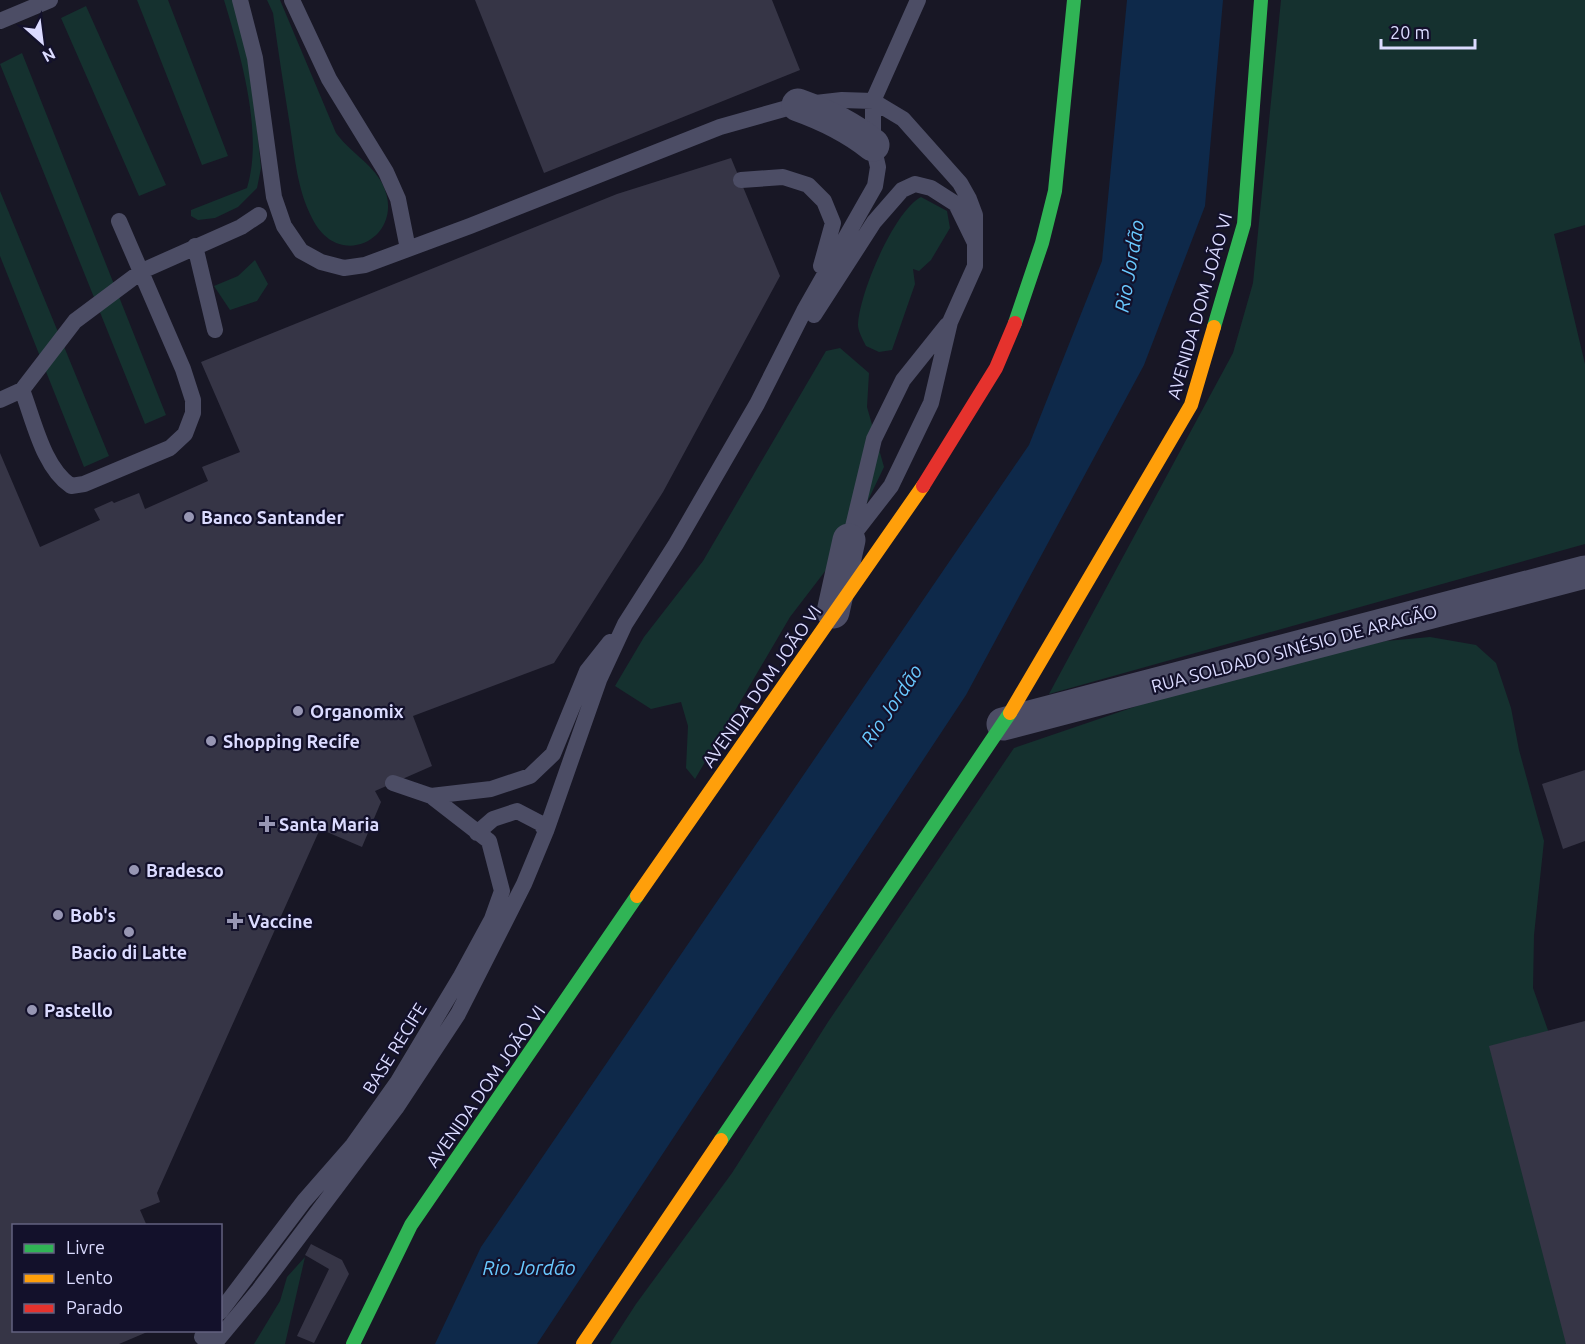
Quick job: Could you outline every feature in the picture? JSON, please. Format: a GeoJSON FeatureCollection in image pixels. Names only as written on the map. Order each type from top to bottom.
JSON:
{"type":"FeatureCollection","features":[{"type":"Feature","properties":{"kind":"main road","name":"AVENIDA DOM JOÃO VI"},"geometry":{"type":"LineString","coordinates":[[353,1344],[411,1225],[833,612],[881,548],[941,458],[996,368],[1012,330],[1042,243],[1055,191],[1074,0]]}},
{"type":"Feature","properties":{"kind":"main road","name":"AVENIDA DOM JOÃO VI"},"geometry":{"type":"LineString","coordinates":[[583,1344],[1003,724],[1043,660],[1191,405],[1244,224],[1261,0]]}},
{"type":"Feature","properties":{"kind":"street"},"geometry":{"type":"LineString","coordinates":[[798,105],[828,116],[854,130],[873,146]]}},
{"type":"Feature","properties":{"kind":"street"},"geometry":{"type":"LineString","coordinates":[[833,612],[849,540]]}},
{"type":"Feature","properties":{"kind":"street","name":"RUA SOLDADO SINÉSIO DE ARAGÃO"},"geometry":{"type":"LineString","coordinates":[[1003,724],[1585,572]]}},
{"type":"Feature","properties":{"kind":"lane"},"geometry":{"type":"LineString","coordinates":[[0,21],[50,0]]}},
{"type":"Feature","properties":{"kind":"lane"},"geometry":{"type":"LineString","coordinates":[[240,0],[255,58],[274,197],[284,226],[301,251],[321,262],[345,268],[365,265],[408,249],[720,127],[798,105],[842,100],[873,101],[903,119],[960,183],[969,199],[975,215],[975,266],[950,322],[932,403],[891,486],[849,540]]}},
{"type":"Feature","properties":{"kind":"lane"},"geometry":{"type":"LineString","coordinates":[[292,0],[329,79],[386,172],[398,199],[408,249]]}},
{"type":"Feature","properties":{"kind":"lane"},"geometry":{"type":"LineString","coordinates":[[757,404],[804,311],[875,186],[878,167],[873,146],[873,101],[918,0]]}},
{"type":"Feature","properties":{"kind":"lane"},"geometry":{"type":"LineString","coordinates":[[741,180],[783,177],[808,185],[824,201],[833,223],[827,251],[804,311]]}},
{"type":"Feature","properties":{"kind":"lane"},"geometry":{"type":"LineString","coordinates":[[222,1323],[259,1290],[396,1108],[458,1014],[524,884],[546,831],[599,680],[625,624],[676,544],[757,404],[874,222],[902,190],[915,184],[943,193],[956,204],[975,243]]}},
{"type":"Feature","properties":{"kind":"lane"},"geometry":{"type":"LineString","coordinates":[[0,400],[22,390],[75,321],[142,271],[241,227],[259,215]]}},
{"type":"Feature","properties":{"kind":"lane"},"geometry":{"type":"LineString","coordinates":[[22,390],[50,462],[62,480],[71,486],[84,484],[170,448],[185,434],[193,413],[193,400],[183,369],[119,221]]}},
{"type":"Feature","properties":{"kind":"lane"},"geometry":{"type":"LineString","coordinates":[[195,246],[215,330]]}},
{"type":"Feature","properties":{"kind":"lane"},"geometry":{"type":"LineString","coordinates":[[849,540],[873,439],[903,380],[950,322]]}},
{"type":"Feature","properties":{"kind":"lane","name":"BASE RECIFE"},"geometry":{"type":"LineString","coordinates":[[431,796],[490,789],[530,776],[553,754],[587,670],[625,624]]}},
{"type":"Feature","properties":{"kind":"lane","name":"BASE RECIFE"},"geometry":{"type":"LineString","coordinates":[[222,1309],[304,1201],[353,1145],[397,1083],[492,920],[502,891],[489,841],[431,796],[393,783]]}},
{"type":"Feature","properties":{"kind":"lane"},"geometry":{"type":"LineString","coordinates":[[477,833],[492,819],[517,811],[540,823],[546,831]]}},
{"type":"Feature","properties":{"kind":"green space"},"geometry":{"type":"Polygon","coordinates":[[[137,0],[168,0],[228,156],[202,165],[137,0]]]}},
{"type":"Feature","properties":{"kind":"green space"},"geometry":{"type":"Polygon","coordinates":[[[224,0],[234,0],[249,49],[261,168],[257,188],[238,207],[215,218],[198,220],[191,216],[191,210],[247,188],[252,166],[253,143],[248,93],[224,0]]]}},
{"type":"Feature","properties":{"kind":"green space"},"geometry":{"type":"Polygon","coordinates":[[[267,0],[280,0],[336,133],[382,183],[388,202],[386,219],[379,232],[367,241],[353,246],[338,244],[324,235],[307,207],[295,162],[273,13],[267,0]]]}},
{"type":"Feature","properties":{"kind":"green space"},"geometry":{"type":"Polygon","coordinates":[[[1281,0],[1585,0],[1585,225],[1554,234],[1585,364],[1585,544],[1049,694],[1233,353],[1253,283],[1281,0]]]}},
{"type":"Feature","properties":{"kind":"green space"},"geometry":{"type":"Polygon","coordinates":[[[86,6],[166,185],[139,196],[61,18],[86,6]]]}},
{"type":"Feature","properties":{"kind":"green space"},"geometry":{"type":"Polygon","coordinates":[[[22,53],[166,415],[145,424],[0,64],[22,53]]]}},
{"type":"Feature","properties":{"kind":"green space"},"geometry":{"type":"Polygon","coordinates":[[[0,191],[109,456],[84,467],[0,256],[0,191]]]}},
{"type":"Feature","properties":{"kind":"green space"},"geometry":{"type":"Polygon","coordinates":[[[921,197],[947,211],[950,228],[931,260],[919,271],[913,269],[915,284],[892,350],[879,352],[866,346],[859,330],[864,294],[889,235],[911,205],[921,197]]]}},
{"type":"Feature","properties":{"kind":"green space"},"geometry":{"type":"Polygon","coordinates":[[[255,260],[268,284],[257,301],[230,310],[214,286],[238,276],[255,260]]]}},
{"type":"Feature","properties":{"kind":"green space"},"geometry":{"type":"Polygon","coordinates":[[[840,348],[869,373],[867,407],[884,467],[849,540],[790,617],[695,779],[686,768],[688,726],[681,702],[651,709],[615,686],[644,637],[703,561],[826,351],[840,348]]]}},
{"type":"Feature","properties":{"kind":"green space"},"geometry":{"type":"Polygon","coordinates":[[[1430,637],[1476,645],[1496,663],[1511,708],[1519,750],[1544,841],[1534,935],[1533,988],[1550,1036],[1585,1344],[610,1344],[636,1304],[732,1173],[828,1022],[1014,748],[1219,678],[1386,641],[1430,637]]]}},
{"type":"Feature","properties":{"kind":"green space"},"geometry":{"type":"Polygon","coordinates":[[[305,1257],[285,1344],[254,1344],[280,1301],[287,1277],[305,1257]]]}},
{"type":"Feature","properties":{"kind":"water","name":"Rio Jordão"},"geometry":{"type":"Polygon","coordinates":[[[1127,0],[1223,0],[1205,206],[1144,365],[966,695],[537,1344],[435,1344],[481,1247],[1029,445],[1102,261],[1127,0]]]}},
{"type":"Feature","properties":{"kind":"building"},"geometry":{"type":"Polygon","coordinates":[[[475,0],[772,0],[800,70],[544,173],[475,0]]]}},
{"type":"Feature","properties":{"kind":"building","name":"Shopping Recife"},"geometry":{"type":"Polygon","coordinates":[[[731,158],[780,276],[663,492],[554,663],[413,716],[432,766],[375,791],[381,802],[362,847],[320,829],[157,1193],[160,1202],[140,1210],[146,1224],[12,1224],[12,1332],[147,1332],[119,1344],[0,1344],[0,453],[40,547],[100,520],[94,509],[112,501],[114,503],[139,493],[145,509],[208,481],[202,467],[240,452],[201,362],[617,194],[731,158]]]}},
{"type":"Feature","properties":{"kind":"building"},"geometry":{"type":"Polygon","coordinates":[[[1585,770],[1585,841],[1563,849],[1542,784],[1585,770]]]}},
{"type":"Feature","properties":{"kind":"building"},"geometry":{"type":"Polygon","coordinates":[[[1585,1021],[1585,1344],[1566,1344],[1489,1046],[1585,1021]]]}},
{"type":"Feature","properties":{"kind":"building"},"geometry":{"type":"Polygon","coordinates":[[[311,1244],[342,1260],[349,1274],[314,1343],[297,1336],[329,1269],[305,1255],[311,1244]]]}},
{"type":"Feature","properties":{"kind":"traffic: fast"},"geometry":{"type":"LineString","coordinates":[[1015,323],[1042,243],[1055,191],[1074,0]]}},
{"type":"Feature","properties":{"kind":"traffic: fast"},"geometry":{"type":"LineString","coordinates":[[1214,327],[1244,224],[1261,0]]}},
{"type":"Feature","properties":{"kind":"traffic: fast"},"geometry":{"type":"LineString","coordinates":[[721,1140],[1010,713]]}},
{"type":"Feature","properties":{"kind":"traffic: fast"},"geometry":{"type":"LineString","coordinates":[[353,1344],[411,1225],[637,896]]}},
{"type":"Feature","properties":{"kind":"traffic: slow"},"geometry":{"type":"LineString","coordinates":[[1010,713],[1191,405],[1214,327]]}},
{"type":"Feature","properties":{"kind":"traffic: slow"},"geometry":{"type":"LineString","coordinates":[[637,896],[923,486]]}},
{"type":"Feature","properties":{"kind":"traffic: slow"},"geometry":{"type":"LineString","coordinates":[[583,1344],[721,1140]]}},
{"type":"Feature","properties":{"kind":"traffic: jam"},"geometry":{"type":"LineString","coordinates":[[923,486],[996,368],[1015,323]]}},
{"type":"Feature","properties":{"kind":"place","name":"Banco Santander"},"geometry":{"type":"Point","coordinates":[189,517]}},
{"type":"Feature","properties":{"kind":"place","name":"Organomix"},"geometry":{"type":"Point","coordinates":[298,711]}},
{"type":"Feature","properties":{"kind":"place","name":"Shopping Recife"},"geometry":{"type":"Point","coordinates":[211,741]}},
{"type":"Feature","properties":{"kind":"place","name":"Santa Maria"},"geometry":{"type":"Point","coordinates":[267,824]}},
{"type":"Feature","properties":{"kind":"place","name":"Bradesco"},"geometry":{"type":"Point","coordinates":[134,870]}},
{"type":"Feature","properties":{"kind":"place","name":"Bob's"},"geometry":{"type":"Point","coordinates":[58,915]}},
{"type":"Feature","properties":{"kind":"place","name":"Vaccine"},"geometry":{"type":"Point","coordinates":[235,921]}},
{"type":"Feature","properties":{"kind":"place","name":"Bacio di Latte"},"geometry":{"type":"Point","coordinates":[129,932]}},
{"type":"Feature","properties":{"kind":"place","name":"Pastello"},"geometry":{"type":"Point","coordinates":[32,1010]}}]}
